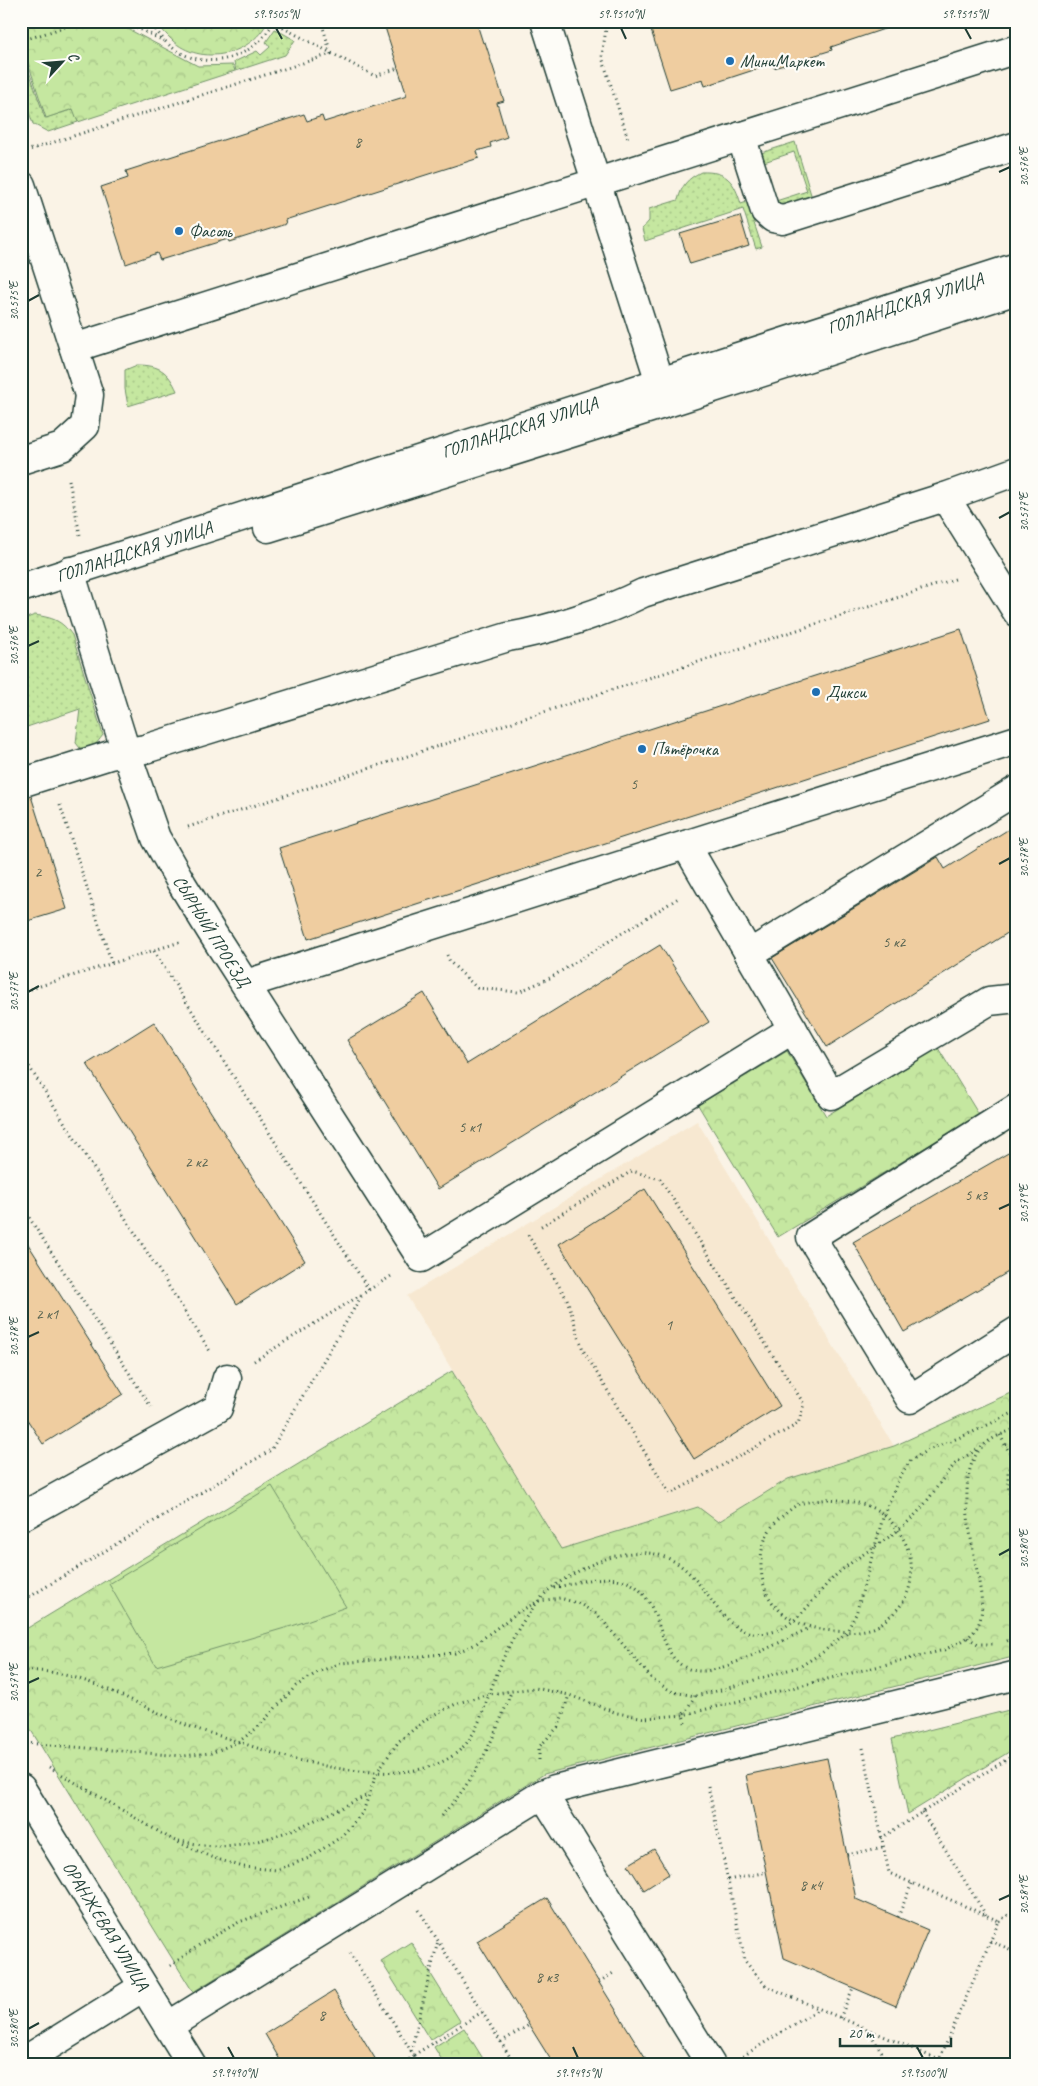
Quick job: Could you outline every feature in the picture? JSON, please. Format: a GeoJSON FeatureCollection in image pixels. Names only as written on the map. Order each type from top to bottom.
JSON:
{"type":"FeatureCollection","features":[{"type":"Feature","properties":{"kind":"street"},"geometry":{"type":"LineString","coordinates":[[545,21],[664,393]]}},
{"type":"Feature","properties":{"kind":"street"},"geometry":{"type":"LineString","coordinates":[[74,348],[1017,49]]}},
{"type":"Feature","properties":{"kind":"street"},"geometry":{"type":"LineString","coordinates":[[741,136],[765,211],[773,218],[782,220],[1017,146]]}},
{"type":"Feature","properties":{"kind":"street"},"geometry":{"type":"LineString","coordinates":[[21,185],[89,395],[85,426],[62,447],[21,460]]}},
{"type":"Feature","properties":{"kind":"street","name":"ГОЛЛАНДСКАЯ УЛИЦА"},"geometry":{"type":"LineString","coordinates":[[664,393],[1017,267]]}},
{"type":"Feature","properties":{"kind":"street","name":"ГОЛЛАНДСКАЯ УЛИЦА"},"geometry":{"type":"LineString","coordinates":[[21,588],[73,579],[664,393],[1017,290]]}},
{"type":"Feature","properties":{"kind":"street"},"geometry":{"type":"LineString","coordinates":[[21,783],[110,755],[144,748],[619,605],[643,593],[945,497],[1017,471]]}},
{"type":"Feature","properties":{"kind":"street"},"geometry":{"type":"LineString","coordinates":[[945,497],[1017,612]]}},
{"type":"Feature","properties":{"kind":"street","name":"ГОЛЛАНДСКАЯ УЛИЦА"},"geometry":{"type":"LineString","coordinates":[[21,606],[73,579]]}},
{"type":"Feature","properties":{"kind":"street","name":"СЫРНЫЙ ПРОЕЗД"},"geometry":{"type":"LineString","coordinates":[[73,579],[126,752],[156,838],[182,884],[421,1258]]}},
{"type":"Feature","properties":{"kind":"street"},"geometry":{"type":"LineString","coordinates":[[246,984],[1017,740]]}},
{"type":"Feature","properties":{"kind":"street"},"geometry":{"type":"LineString","coordinates":[[749,954],[1017,790]]}},
{"type":"Feature","properties":{"kind":"street"},"geometry":{"type":"LineString","coordinates":[[686,844],[831,1095],[988,1002],[1017,998]]}},
{"type":"Feature","properties":{"kind":"street"},"geometry":{"type":"LineString","coordinates":[[421,1258],[793,1029]]}},
{"type":"Feature","properties":{"kind":"street"},"geometry":{"type":"LineString","coordinates":[[1017,1108],[811,1237],[910,1399],[1017,1331]]}},
{"type":"Feature","properties":{"kind":"street"},"geometry":{"type":"LineString","coordinates":[[21,1517],[218,1408],[227,1378]]}},
{"type":"Feature","properties":{"kind":"street"},"geometry":{"type":"LineString","coordinates":[[168,2026],[543,1794],[555,1789],[1017,1674]]}},
{"type":"Feature","properties":{"kind":"street","name":"ОРАНЖЕВАЯ УЛИЦА"},"geometry":{"type":"LineString","coordinates":[[21,1788],[192,2065]]}},
{"type":"Feature","properties":{"kind":"street"},"geometry":{"type":"LineString","coordinates":[[543,1794],[724,2063]]}},
{"type":"Feature","properties":{"kind":"street"},"geometry":{"type":"LineString","coordinates":[[21,2063],[144,1987]]}},
{"type":"Feature","properties":{"kind":"path"},"geometry":{"type":"LineString","coordinates":[[21,41],[84,21]]}},
{"type":"Feature","properties":{"kind":"path"},"geometry":{"type":"LineString","coordinates":[[123,21],[166,42]]}},
{"type":"Feature","properties":{"kind":"path"},"geometry":{"type":"LineString","coordinates":[[151,21],[153,28],[173,49],[199,61],[228,60],[254,48],[274,22],[375,76],[398,68]]}},
{"type":"Feature","properties":{"kind":"path"},"geometry":{"type":"LineString","coordinates":[[321,21],[331,54]]}},
{"type":"Feature","properties":{"kind":"path"},"geometry":{"type":"LineString","coordinates":[[607,21],[602,57],[638,169]]}},
{"type":"Feature","properties":{"kind":"path"},"geometry":{"type":"LineString","coordinates":[[21,153],[331,54]]}},
{"type":"Feature","properties":{"kind":"path"},"geometry":{"type":"LineString","coordinates":[[62,447],[82,545]]}},
{"type":"Feature","properties":{"kind":"path"},"geometry":{"type":"LineString","coordinates":[[156,838],[989,568]]}},
{"type":"Feature","properties":{"kind":"path"},"geometry":{"type":"LineString","coordinates":[[50,774],[112,964]]}},
{"type":"Feature","properties":{"kind":"path"},"geometry":{"type":"LineString","coordinates":[[431,926],[450,962],[478,988],[518,992],[550,978],[706,881]]}},
{"type":"Feature","properties":{"kind":"path"},"geometry":{"type":"LineString","coordinates":[[21,992],[154,951],[369,1290]]}},
{"type":"Feature","properties":{"kind":"path"},"geometry":{"type":"LineString","coordinates":[[21,1054],[227,1378],[421,1258]]}},
{"type":"Feature","properties":{"kind":"path"},"geometry":{"type":"LineString","coordinates":[[520,1240],[528,1234],[632,1171],[660,1178],[804,1404],[798,1424],[670,1494],[583,1350],[567,1299],[528,1234]]}},
{"type":"Feature","properties":{"kind":"path"},"geometry":{"type":"LineString","coordinates":[[21,1205],[169,1435]]}},
{"type":"Feature","properties":{"kind":"path"},"geometry":{"type":"LineString","coordinates":[[21,1602],[271,1450],[362,1294]]}},
{"type":"Feature","properties":{"kind":"path"},"geometry":{"type":"LineString","coordinates":[[26,1743],[182,1756],[211,1753],[238,1742],[257,1728],[296,1686],[318,1672],[341,1663],[455,1653],[474,1645],[518,1612],[539,1601],[560,1598],[580,1604],[598,1616],[653,1680],[673,1692],[695,1696],[802,1666],[846,1633],[856,1614],[884,1514],[898,1478],[910,1462],[926,1451],[973,1432],[1017,1411]]}},
{"type":"Feature","properties":{"kind":"path"},"geometry":{"type":"LineString","coordinates":[[21,1671],[40,1669],[75,1676],[183,1724],[294,1759],[337,1768],[376,1772],[416,1771],[444,1761],[464,1746],[476,1728],[515,1632],[551,1588],[598,1560],[617,1554],[641,1553],[664,1556],[684,1568],[700,1585],[722,1615],[740,1629],[756,1635],[775,1631],[793,1622],[835,1576],[875,1545],[899,1530],[916,1514],[957,1462],[1000,1435],[1017,1428]]}},
{"type":"Feature","properties":{"kind":"path"},"geometry":{"type":"LineString","coordinates":[[1000,1435],[1017,1467]]}},
{"type":"Feature","properties":{"kind":"path"},"geometry":{"type":"LineString","coordinates":[[1006,1444],[1017,1443]]}},
{"type":"Feature","properties":{"kind":"path"},"geometry":{"type":"LineString","coordinates":[[46,1766],[173,1840],[211,1857],[243,1867],[277,1870],[309,1858],[341,1837],[363,1812],[376,1772],[399,1741],[429,1717],[458,1703],[489,1694],[535,1688],[569,1695],[617,1712],[645,1718],[683,1715],[944,1650],[968,1638],[980,1623],[982,1602],[970,1524],[967,1488],[970,1465],[983,1446]]}},
{"type":"Feature","properties":{"kind":"path"},"geometry":{"type":"LineString","coordinates":[[1015,1462],[1008,1471],[1008,1483],[1017,1545]]}},
{"type":"Feature","properties":{"kind":"path"},"geometry":{"type":"LineString","coordinates":[[828,1500],[858,1501],[884,1514],[899,1530],[910,1553],[911,1583],[898,1609],[875,1627],[846,1633],[810,1628],[793,1622],[772,1603],[760,1578],[761,1550],[772,1524],[797,1505],[828,1500]]}},
{"type":"Feature","properties":{"kind":"path"},"geometry":{"type":"LineString","coordinates":[[551,1588],[599,1578],[619,1580],[639,1589],[653,1608],[661,1626],[664,1642],[672,1659],[687,1669],[705,1671],[727,1666],[810,1628]]}},
{"type":"Feature","properties":{"kind":"path"},"geometry":{"type":"LineString","coordinates":[[1005,1642],[1017,1636]]}},
{"type":"Feature","properties":{"kind":"path"},"geometry":{"type":"LineString","coordinates":[[968,1638],[978,1644],[998,1644]]}},
{"type":"Feature","properties":{"kind":"path"},"geometry":{"type":"LineString","coordinates":[[436,1821],[475,1772],[496,1733],[511,1691]]}},
{"type":"Feature","properties":{"kind":"path"},"geometry":{"type":"LineString","coordinates":[[539,1763],[539,1747],[559,1726],[569,1695]]}},
{"type":"Feature","properties":{"kind":"path"},"geometry":{"type":"LineString","coordinates":[[687,1730],[683,1715],[695,1696]]}},
{"type":"Feature","properties":{"kind":"path"},"geometry":{"type":"LineString","coordinates":[[861,1740],[889,1873],[999,1921]]}},
{"type":"Feature","properties":{"kind":"path"},"geometry":{"type":"LineString","coordinates":[[881,1838],[1017,1753]]}},
{"type":"Feature","properties":{"kind":"path"},"geometry":{"type":"LineString","coordinates":[[707,1778],[745,1960],[766,1986],[950,2065]]}},
{"type":"Feature","properties":{"kind":"path"},"geometry":{"type":"LineString","coordinates":[[173,1840],[216,1846],[259,1841],[300,1826],[368,1795]]}},
{"type":"Feature","properties":{"kind":"path"},"geometry":{"type":"LineString","coordinates":[[922,1812],[986,1915]]}},
{"type":"Feature","properties":{"kind":"path"},"geometry":{"type":"LineString","coordinates":[[846,1854],[883,1847]]}},
{"type":"Feature","properties":{"kind":"path"},"geometry":{"type":"LineString","coordinates":[[728,1880],[767,1872]]}},
{"type":"Feature","properties":{"kind":"path"},"geometry":{"type":"LineString","coordinates":[[898,1917],[912,1883]]}},
{"type":"Feature","properties":{"kind":"path"},"geometry":{"type":"LineString","coordinates":[[166,1969],[202,1943],[239,1922],[315,1895]]}},
{"type":"Feature","properties":{"kind":"path"},"geometry":{"type":"LineString","coordinates":[[21,1910],[26,1907]]}},
{"type":"Feature","properties":{"kind":"path"},"geometry":{"type":"LineString","coordinates":[[418,1909],[513,2064]]}},
{"type":"Feature","properties":{"kind":"path"},"geometry":{"type":"LineString","coordinates":[[937,2065],[999,1921],[1017,1909]]}},
{"type":"Feature","properties":{"kind":"path"},"geometry":{"type":"LineString","coordinates":[[413,2054],[438,1941]]}},
{"type":"Feature","properties":{"kind":"path"},"geometry":{"type":"LineString","coordinates":[[990,1941],[1017,1952]]}},
{"type":"Feature","properties":{"kind":"path"},"geometry":{"type":"LineString","coordinates":[[349,1951],[420,2065]]}},
{"type":"Feature","properties":{"kind":"path"},"geometry":{"type":"LineString","coordinates":[[840,2018],[853,1988]]}},
{"type":"Feature","properties":{"kind":"path"},"geometry":{"type":"LineString","coordinates":[[724,2063],[819,2009]]}},
{"type":"Feature","properties":{"kind":"path"},"geometry":{"type":"LineString","coordinates":[[401,2065],[413,2054],[482,2012]]}},
{"type":"Feature","properties":{"kind":"path"},"geometry":{"type":"LineString","coordinates":[[501,2042],[529,2025]]}},
{"type":"Feature","properties":{"kind":"path"},"geometry":{"type":"LineString","coordinates":[[868,2030],[890,2065]]}},
{"type":"Feature","properties":{"kind":"shaded area"},"geometry":{"type":"Polygon","coordinates":[[[697,1121],[894,1446],[788,1479],[718,1522],[697,1507],[561,1549],[407,1296],[697,1121]]]}},
{"type":"Feature","properties":{"kind":"green space"},"geometry":{"type":"Polygon","coordinates":[[[21,21],[113,21],[198,66],[233,65],[235,71],[78,122],[73,109],[46,118],[21,41],[21,21]]]}},
{"type":"Feature","properties":{"kind":"green space"},"geometry":{"type":"Polygon","coordinates":[[[157,21],[268,21],[260,34],[249,43],[236,50],[222,54],[207,55],[193,52],[180,46],[169,37],[157,21]]]}},
{"type":"Feature","properties":{"kind":"green space"},"geometry":{"type":"Polygon","coordinates":[[[275,29],[295,40],[285,55],[236,71],[234,62],[257,51],[261,55],[270,47],[266,42],[275,29]]]}},
{"type":"Feature","properties":{"kind":"green space"},"geometry":{"type":"Polygon","coordinates":[[[21,48],[45,118],[74,109],[78,122],[48,132],[33,124],[21,89],[21,48]]]}},
{"type":"Feature","properties":{"kind":"green space"},"geometry":{"type":"Polygon","coordinates":[[[795,142],[812,198],[779,209],[776,201],[807,191],[794,152],[764,162],[761,153],[795,142]]]}},
{"type":"Feature","properties":{"kind":"green space"},"geometry":{"type":"Polygon","coordinates":[[[701,172],[717,173],[728,179],[735,189],[741,204],[747,202],[762,247],[756,249],[743,209],[645,241],[642,229],[649,221],[649,209],[678,200],[681,190],[686,183],[701,172]]]}},
{"type":"Feature","properties":{"kind":"green space"},"geometry":{"type":"Polygon","coordinates":[[[137,365],[151,366],[162,371],[170,378],[177,391],[128,406],[125,389],[125,370],[137,365]]]}},
{"type":"Feature","properties":{"kind":"green space"},"geometry":{"type":"Polygon","coordinates":[[[35,615],[56,620],[72,635],[103,735],[91,748],[80,748],[76,743],[80,709],[21,729],[21,620],[35,615]]]}},
{"type":"Feature","properties":{"kind":"green space"},"geometry":{"type":"Polygon","coordinates":[[[938,1048],[979,1115],[778,1237],[698,1105],[787,1051],[826,1116],[938,1048]]]}},
{"type":"Feature","properties":{"kind":"green space"},"geometry":{"type":"Polygon","coordinates":[[[452,1371],[561,1549],[698,1507],[718,1522],[788,1479],[894,1446],[1017,1390],[1017,1656],[544,1774],[193,1992],[21,1714],[21,1632],[452,1371]]]}},
{"type":"Feature","properties":{"kind":"green space"},"geometry":{"type":"Polygon","coordinates":[[[272,1486],[346,1607],[295,1625],[156,1666],[109,1584],[272,1486]]]}},
{"type":"Feature","properties":{"kind":"green space"},"geometry":{"type":"Polygon","coordinates":[[[1017,1708],[1017,1747],[908,1814],[892,1739],[1017,1708]]]}},
{"type":"Feature","properties":{"kind":"green space"},"geometry":{"type":"Polygon","coordinates":[[[411,1942],[460,2021],[430,2040],[381,1961],[411,1942]]]}},
{"type":"Feature","properties":{"kind":"green space"},"geometry":{"type":"Polygon","coordinates":[[[464,2028],[487,2065],[445,2065],[434,2047],[464,2028]]]}},
{"type":"Feature","properties":{"kind":"building"},"geometry":{"type":"Polygon","coordinates":[[[383,21],[476,21],[483,43],[485,42],[504,101],[497,103],[507,137],[490,143],[491,147],[477,151],[479,158],[285,220],[286,224],[229,242],[228,239],[160,260],[157,253],[126,264],[101,187],[128,178],[126,171],[304,114],[307,121],[322,116],[324,122],[407,96],[383,21]]]}},
{"type":"Feature","properties":{"kind":"building"},"geometry":{"type":"Polygon","coordinates":[[[648,21],[889,21],[890,27],[831,47],[832,50],[774,68],[772,64],[705,86],[703,79],[670,89],[648,21]]]}},
{"type":"Feature","properties":{"kind":"building"},"geometry":{"type":"Polygon","coordinates":[[[740,216],[749,246],[690,264],[680,234],[740,216]]]}},
{"type":"Feature","properties":{"kind":"building"},"geometry":{"type":"Polygon","coordinates":[[[961,629],[990,719],[308,939],[279,848],[961,629]]]}},
{"type":"Feature","properties":{"kind":"building"},"geometry":{"type":"Polygon","coordinates":[[[31,796],[67,909],[21,923],[21,798],[31,796]]]}},
{"type":"Feature","properties":{"kind":"building"},"geometry":{"type":"Polygon","coordinates":[[[1017,824],[1017,927],[827,1047],[772,958],[938,857],[945,869],[1017,824]]]}},
{"type":"Feature","properties":{"kind":"building"},"geometry":{"type":"Polygon","coordinates":[[[660,945],[709,1022],[438,1189],[347,1040],[424,993],[467,1064],[660,945]]]}},
{"type":"Feature","properties":{"kind":"building"},"geometry":{"type":"Polygon","coordinates":[[[154,1022],[305,1261],[237,1304],[87,1064],[154,1022]]]}},
{"type":"Feature","properties":{"kind":"building"},"geometry":{"type":"Polygon","coordinates":[[[1017,1148],[1017,1267],[904,1332],[853,1242],[1017,1148]]]}},
{"type":"Feature","properties":{"kind":"building"},"geometry":{"type":"Polygon","coordinates":[[[645,1189],[780,1406],[694,1459],[559,1244],[645,1189]]]}},
{"type":"Feature","properties":{"kind":"building"},"geometry":{"type":"Polygon","coordinates":[[[21,1233],[123,1394],[43,1444],[21,1410],[21,1233]]]}},
{"type":"Feature","properties":{"kind":"building"},"geometry":{"type":"Polygon","coordinates":[[[827,1758],[856,1899],[928,1930],[896,2006],[784,1958],[746,1775],[827,1758]]]}},
{"type":"Feature","properties":{"kind":"building"},"geometry":{"type":"Polygon","coordinates":[[[654,1849],[669,1874],[644,1890],[628,1865],[654,1849]]]}},
{"type":"Feature","properties":{"kind":"building"},"geometry":{"type":"Polygon","coordinates":[[[547,1898],[650,2065],[554,2065],[477,1941],[547,1898]]]}},
{"type":"Feature","properties":{"kind":"building"},"geometry":{"type":"Polygon","coordinates":[[[334,1991],[379,2065],[283,2065],[265,2034],[334,1991]]]}},
{"type":"Feature","properties":{"kind":"place","name":"МиниМаркет"},"geometry":{"type":"Point","coordinates":[730,61]}},
{"type":"Feature","properties":{"kind":"place","name":"Фасоль"},"geometry":{"type":"Point","coordinates":[179,231]}},
{"type":"Feature","properties":{"kind":"place","name":"Дикси"},"geometry":{"type":"Point","coordinates":[816,692]}},
{"type":"Feature","properties":{"kind":"place","name":"Пятёрочка"},"geometry":{"type":"Point","coordinates":[642,749]}}]}
